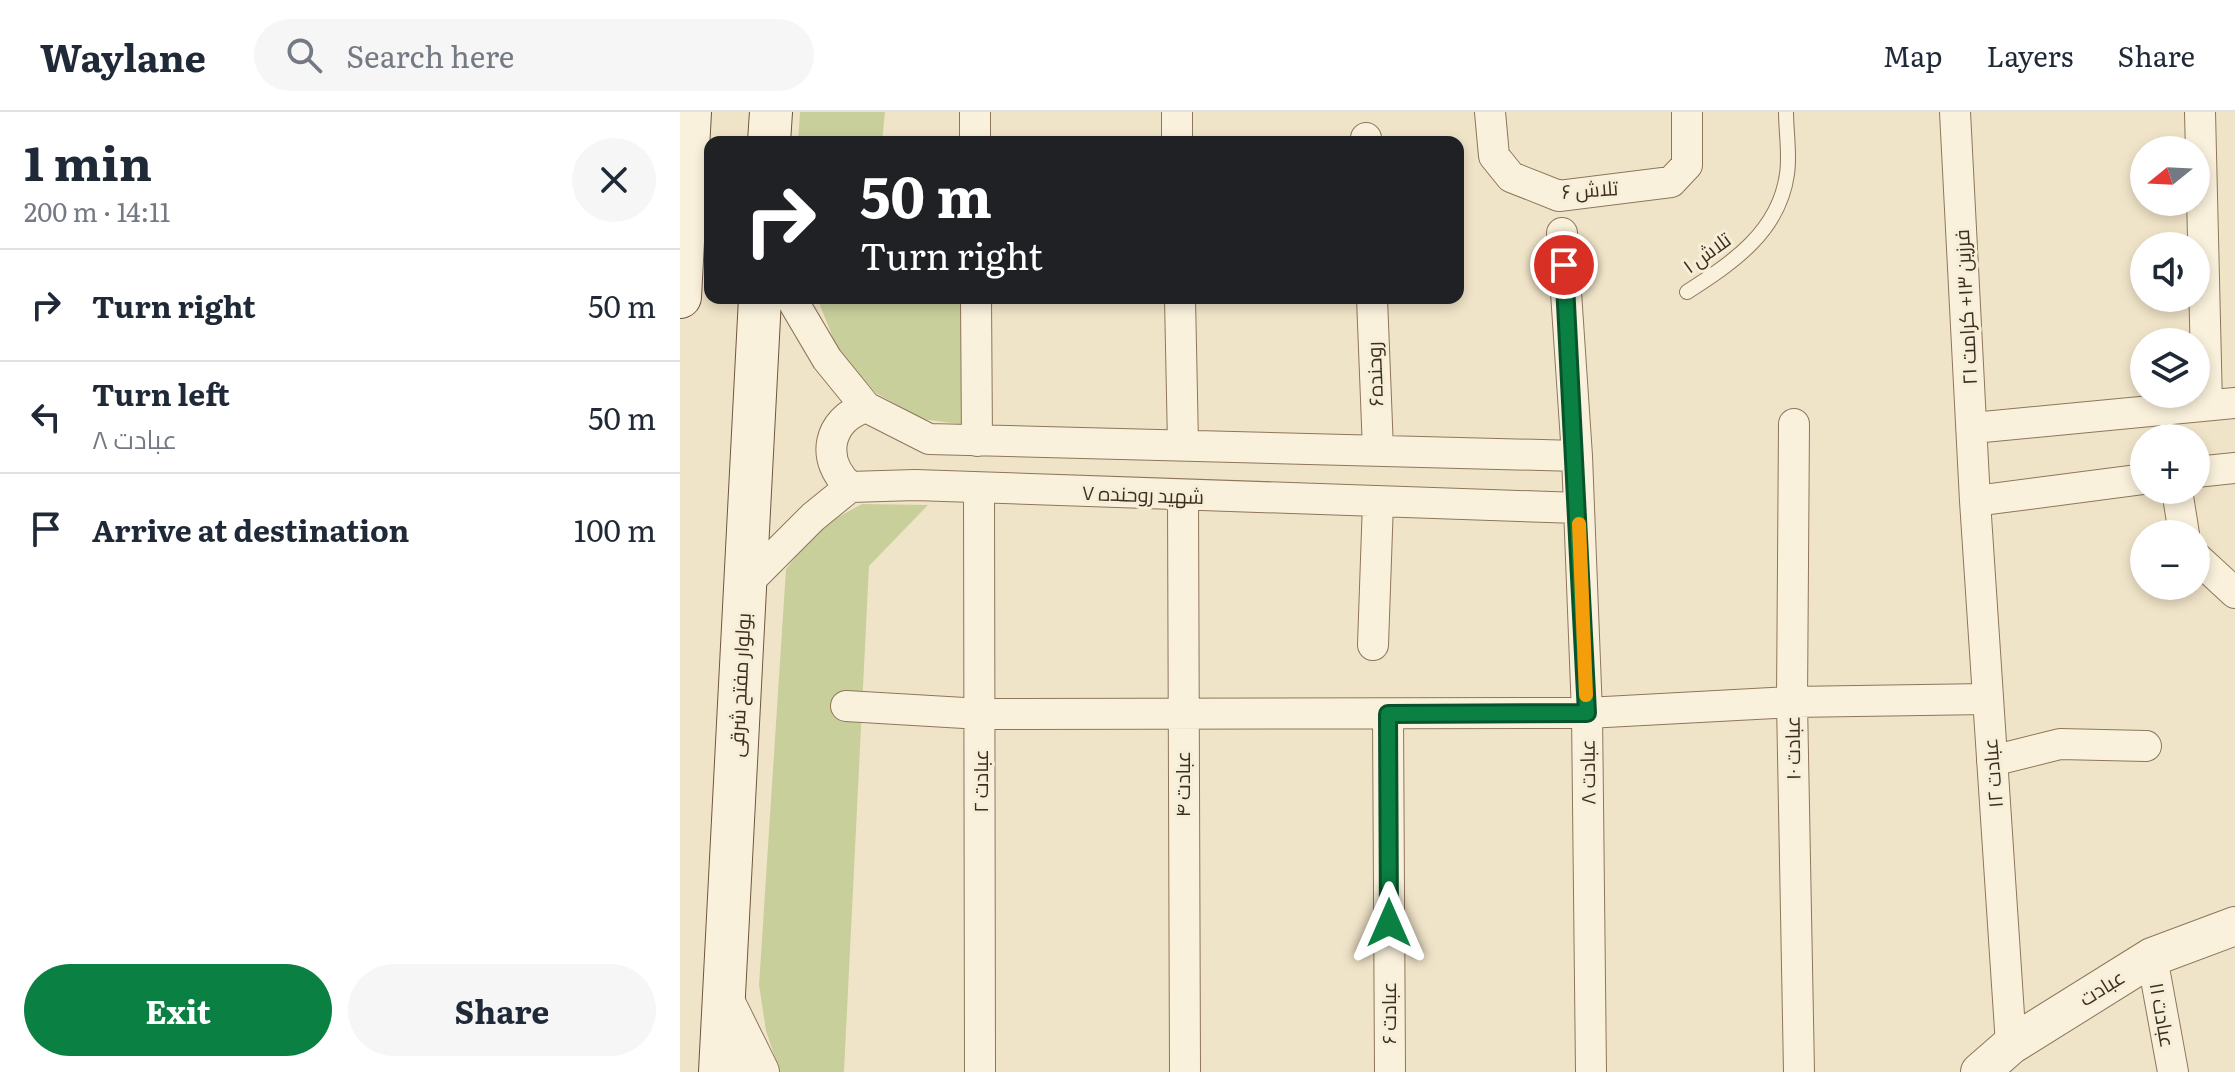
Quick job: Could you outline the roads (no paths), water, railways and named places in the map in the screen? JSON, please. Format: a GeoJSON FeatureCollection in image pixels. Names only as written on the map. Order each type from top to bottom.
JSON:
{"type":"FeatureCollection","features":[{"type":"Feature","properties":{"kind":"main road"},"geometry":{"type":"LineString","coordinates":[[680,297],[690,112]]}},
{"type":"Feature","properties":{"kind":"main road"},"geometry":{"type":"LineString","coordinates":[[769,136],[771,112]]}},
{"type":"Feature","properties":{"kind":"main road","name":"بولوار مفتح شرقی"},"geometry":{"type":"LineString","coordinates":[[720,1072],[760,304]]}},
{"type":"Feature","properties":{"kind":"street"},"geometry":{"type":"LineString","coordinates":[[975,112],[975,136]]}},
{"type":"Feature","properties":{"kind":"street"},"geometry":{"type":"LineString","coordinates":[[1177,112],[1177,136]]}},
{"type":"Feature","properties":{"kind":"street","name":"تلاش ۶"},"geometry":{"type":"LineString","coordinates":[[1490,112],[1494,156],[1511,177],[1559,196],[1671,182],[1687,165],[1687,112]]}},
{"type":"Feature","properties":{"kind":"street","name":"فرزین ۱۳+ کرامت ۲۱"},"geometry":{"type":"LineString","coordinates":[[1955,112],[1975,501]]}},
{"type":"Feature","properties":{"kind":"street"},"geometry":{"type":"LineString","coordinates":[[1973,428],[2221,404],[2200,112]]}},
{"type":"Feature","properties":{"kind":"street","name":"عبادت ۸"},"geometry":{"type":"LineString","coordinates":[[1562,233],[1577,456],[1587,713],[1591,1072]]}},
{"type":"Feature","properties":{"kind":"street"},"geometry":{"type":"LineString","coordinates":[[795,304],[827,359],[866,407],[929,439],[1577,456]]}},
{"type":"Feature","properties":{"kind":"street"},"geometry":{"type":"LineString","coordinates":[[976,304],[977,441]]}},
{"type":"Feature","properties":{"kind":"street"},"geometry":{"type":"LineString","coordinates":[[1180,304],[1183,444]]}},
{"type":"Feature","properties":{"kind":"street","name":"روحنده۶"},"geometry":{"type":"LineString","coordinates":[[1372,304],[1378,450]]}},
{"type":"Feature","properties":{"kind":"street"},"geometry":{"type":"LineString","coordinates":[[746,584],[813,517],[850,487],[832,464],[833,434],[852,412],[866,407]]}},
{"type":"Feature","properties":{"kind":"street","name":"عبادت ۱۰"},"geometry":{"type":"LineString","coordinates":[[1794,424],[1792,702],[1799,1072]]}},
{"type":"Feature","properties":{"kind":"street"},"geometry":{"type":"LineString","coordinates":[[2210,471],[2235,468]]}},
{"type":"Feature","properties":{"kind":"street"},"geometry":{"type":"LineString","coordinates":[[1975,501],[2130,481]]}},
{"type":"Feature","properties":{"kind":"street","name":"شهید روحنده ۷"},"geometry":{"type":"LineString","coordinates":[[850,487],[915,485],[1578,508]]}},
{"type":"Feature","properties":{"kind":"street","name":"عبادت ۲"},"geometry":{"type":"LineString","coordinates":[[979,489],[980,1072]]}},
{"type":"Feature","properties":{"kind":"street","name":"عبادت ۴"},"geometry":{"type":"LineString","coordinates":[[1183,496],[1185,1072]]}},
{"type":"Feature","properties":{"kind":"street","name":"عبادت ۱۲"},"geometry":{"type":"LineString","coordinates":[[1975,501],[2011,1045]]}},
{"type":"Feature","properties":{"kind":"street"},"geometry":{"type":"LineString","coordinates":[[1373,645],[1378,502]]}},
{"type":"Feature","properties":{"kind":"street"},"geometry":{"type":"LineString","coordinates":[[2210,570],[2235,593]]}},
{"type":"Feature","properties":{"kind":"street"},"geometry":{"type":"LineString","coordinates":[[846,706],[981,714],[1587,713],[1792,702],[1987,699]]}},
{"type":"Feature","properties":{"kind":"street","name":"عبادت ۶"},"geometry":{"type":"LineString","coordinates":[[1388,714],[1390,1072]]}},
{"type":"Feature","properties":{"kind":"street"},"geometry":{"type":"LineString","coordinates":[[1992,761],[2060,744],[2146,746]]}},
{"type":"Feature","properties":{"kind":"street","name":"عبادت"},"geometry":{"type":"LineString","coordinates":[[1980,1072],[2011,1045],[2152,957],[2235,926]]}},
{"type":"Feature","properties":{"kind":"street","name":"عبادت ۱۱"},"geometry":{"type":"LineString","coordinates":[[2152,957],[2173,1072]]}},
{"type":"Feature","properties":{"kind":"street"},"geometry":{"type":"LineString","coordinates":[[724,999],[760,1072]]}},
{"type":"Feature","properties":{"kind":"lane","name":"تلاش ۱"},"geometry":{"type":"LineString","coordinates":[[1687,292],[1737,260],[1772,221],[1787,175],[1786,112]]}}]}
